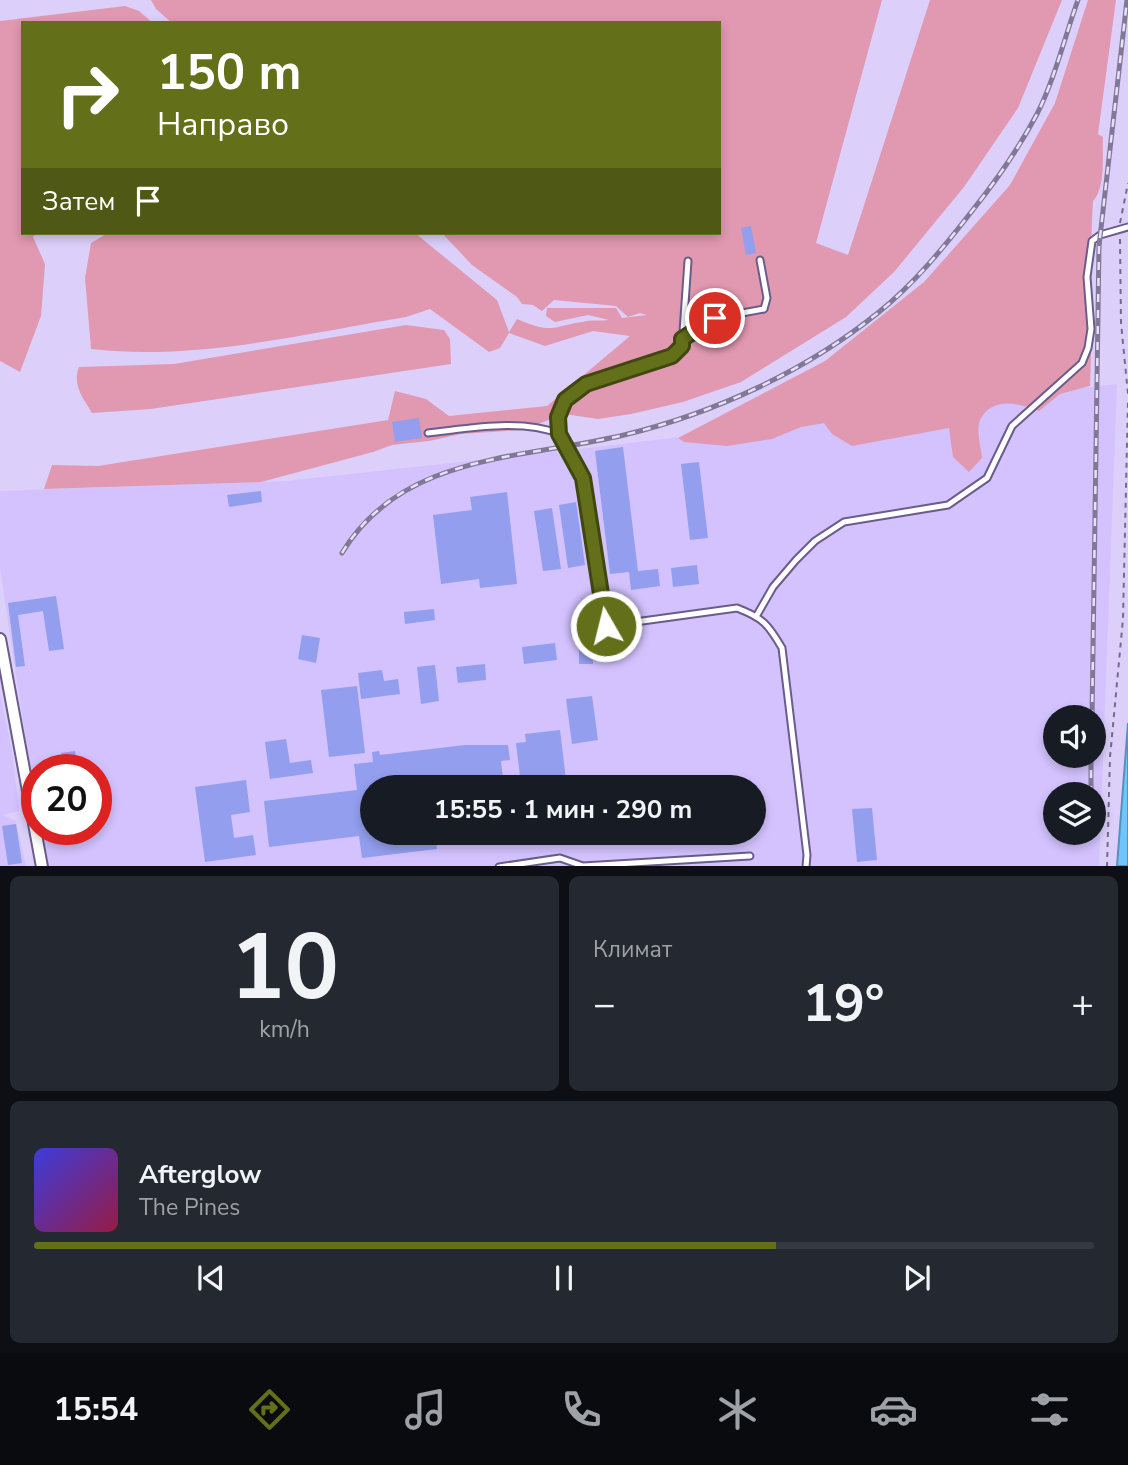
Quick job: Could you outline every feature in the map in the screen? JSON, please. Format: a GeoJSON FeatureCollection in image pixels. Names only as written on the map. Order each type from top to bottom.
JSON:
{"type":"FeatureCollection","features":[{"type":"Feature","properties":{"kind":"street"},"geometry":{"type":"LineString","coordinates":[[0,639],[42,866]]}},
{"type":"Feature","properties":{"kind":"lane"},"geometry":{"type":"LineString","coordinates":[[757,615],[773,587],[796,559],[815,541],[844,522],[948,505],[987,478],[1012,426],[1082,363],[1091,329],[1087,276],[1093,241],[1100,235],[1128,227]]}},
{"type":"Feature","properties":{"kind":"lane"},"geometry":{"type":"LineString","coordinates":[[682,339],[715,318],[764,309],[766,298],[760,260]]}},
{"type":"Feature","properties":{"kind":"lane"},"geometry":{"type":"LineString","coordinates":[[688,261],[682,346],[672,356],[586,384],[565,400],[558,417],[559,434],[583,478],[606,626],[737,608],[757,615],[769,626],[782,648],[807,855],[806,866]]}},
{"type":"Feature","properties":{"kind":"lane"},"geometry":{"type":"LineString","coordinates":[[428,433],[490,426],[538,428],[559,434]]}},
{"type":"Feature","properties":{"kind":"lane"},"geometry":{"type":"LineString","coordinates":[[499,866],[560,858],[583,866],[750,856]]}},
{"type":"Feature","properties":{"kind":"path"},"geometry":{"type":"LineString","coordinates":[[1128,183],[1120,229],[1121,323],[1128,394]]}},
{"type":"Feature","properties":{"kind":"path"},"geometry":{"type":"LineString","coordinates":[[1107,866],[1110,757],[1123,619],[1128,400]]}},
{"type":"Feature","properties":{"kind":"shaded area"},"geometry":{"type":"Polygon","coordinates":[[[151,0],[882,0],[816,243],[848,255],[930,0],[1062,0],[1018,108],[964,187],[894,272],[846,317],[741,382],[683,402],[631,414],[598,419],[564,414],[523,430],[461,434],[392,445],[261,482],[44,489],[52,465],[98,466],[388,420],[395,391],[426,399],[449,416],[547,406],[630,336],[593,331],[545,346],[509,333],[500,348],[489,352],[430,309],[406,317],[210,349],[130,352],[91,349],[85,278],[91,243],[105,235],[417,235],[497,300],[509,332],[517,319],[546,328],[609,320],[588,315],[555,322],[546,316],[547,308],[616,308],[622,318],[647,315],[640,313],[628,317],[616,306],[554,300],[542,311],[533,305],[522,304],[517,297],[472,265],[444,235],[721,235],[721,21],[170,21],[156,9],[151,0]]]}},
{"type":"Feature","properties":{"kind":"shaded area"},"geometry":{"type":"Polygon","coordinates":[[[1088,0],[1116,0],[1098,134],[1103,137],[1102,180],[1093,201],[1090,386],[1060,394],[1039,411],[1024,406],[1000,404],[986,411],[978,427],[982,458],[969,472],[953,457],[949,428],[852,446],[832,434],[824,423],[801,427],[772,439],[727,446],[684,442],[678,438],[825,361],[924,282],[1010,185],[1055,103],[1088,0]]]}},
{"type":"Feature","properties":{"kind":"shaded area"},"geometry":{"type":"Polygon","coordinates":[[[125,6],[139,11],[151,21],[21,21],[21,235],[35,235],[33,237],[45,264],[41,316],[20,372],[0,361],[0,21],[125,6]]]}},
{"type":"Feature","properties":{"kind":"shaded area"},"geometry":{"type":"Polygon","coordinates":[[[406,325],[444,330],[450,339],[451,364],[151,409],[92,413],[78,386],[79,367],[174,364],[406,325]]]}},
{"type":"Feature","properties":{"kind":"shaded area"},"geometry":{"type":"Polygon","coordinates":[[[1117,384],[1105,705],[1043,705],[1043,768],[1103,768],[1102,782],[1043,782],[1043,845],[1100,845],[1099,866],[45,866],[42,845],[112,845],[112,754],[28,754],[0,568],[0,491],[286,481],[580,449],[1117,384]]]}},
{"type":"Feature","properties":{"kind":"shaded area"},"geometry":{"type":"Polygon","coordinates":[[[0,693],[12,751],[19,811],[3,815],[16,821],[26,866],[0,866],[0,693]]]}},
{"type":"Feature","properties":{"kind":"water"},"geometry":{"type":"Polygon","coordinates":[[[1128,723],[1128,866],[1117,866],[1128,723]]]}},
{"type":"Feature","properties":{"kind":"building"},"geometry":{"type":"Polygon","coordinates":[[[751,226],[756,253],[746,255],[741,228],[751,226]]]}},
{"type":"Feature","properties":{"kind":"building"},"geometry":{"type":"Polygon","coordinates":[[[419,418],[422,438],[395,442],[392,422],[419,418]]]}},
{"type":"Feature","properties":{"kind":"building"},"geometry":{"type":"Polygon","coordinates":[[[623,447],[638,571],[658,569],[660,586],[631,590],[629,572],[610,574],[595,451],[623,447]]]}},
{"type":"Feature","properties":{"kind":"building"},"geometry":{"type":"Polygon","coordinates":[[[699,462],[708,538],[690,540],[681,464],[699,462]]]}},
{"type":"Feature","properties":{"kind":"building"},"geometry":{"type":"Polygon","coordinates":[[[261,491],[262,502],[229,507],[227,495],[261,491]]]}},
{"type":"Feature","properties":{"kind":"building"},"geometry":{"type":"Polygon","coordinates":[[[507,492],[517,584],[480,588],[479,579],[441,584],[433,515],[472,510],[470,497],[507,492]]]}},
{"type":"Feature","properties":{"kind":"building"},"geometry":{"type":"Polygon","coordinates":[[[576,502],[585,565],[568,568],[559,505],[576,502]]]}},
{"type":"Feature","properties":{"kind":"building"},"geometry":{"type":"Polygon","coordinates":[[[552,508],[561,569],[543,571],[534,511],[552,508]]]}},
{"type":"Feature","properties":{"kind":"building"},"geometry":{"type":"Polygon","coordinates":[[[697,565],[699,584],[673,587],[671,568],[697,565]]]}},
{"type":"Feature","properties":{"kind":"building"},"geometry":{"type":"Polygon","coordinates":[[[56,596],[64,649],[49,651],[43,611],[18,615],[25,666],[16,667],[8,603],[56,596]]]}},
{"type":"Feature","properties":{"kind":"building"},"geometry":{"type":"Polygon","coordinates":[[[434,609],[435,620],[405,624],[404,612],[434,609]]]}},
{"type":"Feature","properties":{"kind":"building"},"geometry":{"type":"Polygon","coordinates":[[[613,633],[616,657],[601,659],[598,635],[613,633]]]}},
{"type":"Feature","properties":{"kind":"building"},"geometry":{"type":"Polygon","coordinates":[[[302,635],[320,638],[316,663],[298,659],[302,635]]]}},
{"type":"Feature","properties":{"kind":"building"},"geometry":{"type":"Polygon","coordinates":[[[592,642],[593,664],[579,664],[579,643],[592,642]]]}},
{"type":"Feature","properties":{"kind":"building"},"geometry":{"type":"Polygon","coordinates":[[[555,643],[557,660],[524,664],[522,647],[555,643]]]}},
{"type":"Feature","properties":{"kind":"building"},"geometry":{"type":"Polygon","coordinates":[[[485,664],[486,680],[458,683],[456,667],[485,664]]]}},
{"type":"Feature","properties":{"kind":"building"},"geometry":{"type":"Polygon","coordinates":[[[435,665],[439,701],[421,704],[417,667],[435,665]]]}},
{"type":"Feature","properties":{"kind":"building"},"geometry":{"type":"Polygon","coordinates":[[[382,670],[384,681],[398,679],[400,694],[361,699],[358,673],[382,670]]]}},
{"type":"Feature","properties":{"kind":"building"},"geometry":{"type":"Polygon","coordinates":[[[357,686],[365,753],[329,757],[321,690],[357,686]]]}},
{"type":"Feature","properties":{"kind":"building"},"geometry":{"type":"Polygon","coordinates":[[[592,696],[598,740],[572,744],[566,699],[592,696]]]}},
{"type":"Feature","properties":{"kind":"building"},"geometry":{"type":"Polygon","coordinates":[[[560,730],[565,775],[520,775],[516,743],[526,742],[525,734],[560,730]]]}},
{"type":"Feature","properties":{"kind":"building"},"geometry":{"type":"Polygon","coordinates":[[[286,739],[290,763],[311,760],[313,773],[270,779],[265,742],[286,739]]]}},
{"type":"Feature","properties":{"kind":"building"},"geometry":{"type":"Polygon","coordinates":[[[465,745],[508,745],[510,760],[501,761],[503,775],[360,775],[360,843],[359,836],[269,847],[264,801],[357,790],[354,764],[373,762],[372,752],[379,751],[380,755],[465,745]]]}},
{"type":"Feature","properties":{"kind":"building"},"geometry":{"type":"Polygon","coordinates":[[[246,780],[250,812],[231,815],[234,838],[253,835],[256,855],[205,862],[195,787],[246,780]]]}},
{"type":"Feature","properties":{"kind":"building"},"geometry":{"type":"Polygon","coordinates":[[[872,808],[877,860],[857,862],[852,809],[872,808]]]}},
{"type":"Feature","properties":{"kind":"building"},"geometry":{"type":"Polygon","coordinates":[[[16,824],[22,863],[8,865],[2,826],[16,824]]]}},
{"type":"Feature","properties":{"kind":"building"},"geometry":{"type":"Polygon","coordinates":[[[360,845],[436,845],[437,849],[362,858],[360,845]]]}},
{"type":"Feature","properties":{"kind":"railway"},"geometry":{"type":"LineString","coordinates":[[342,553],[367,520],[397,496],[431,478],[507,457],[624,435],[692,415],[790,371],[821,353],[879,312],[917,277],[940,251],[1007,164],[1043,101],[1078,0]]}},
{"type":"Feature","properties":{"kind":"railway"},"geometry":{"type":"LineString","coordinates":[[1092,705],[1099,246],[1127,0]]}},
{"type":"Feature","properties":{"kind":"railway"},"geometry":{"type":"LineString","coordinates":[[1091,768],[1091,782]]}},
{"type":"Feature","properties":{"kind":"route"},"geometry":{"type":"LineString","coordinates":[[606,626],[583,478],[559,434],[558,417],[565,400],[586,384],[672,356],[682,346],[682,339],[715,318]]}}]}
